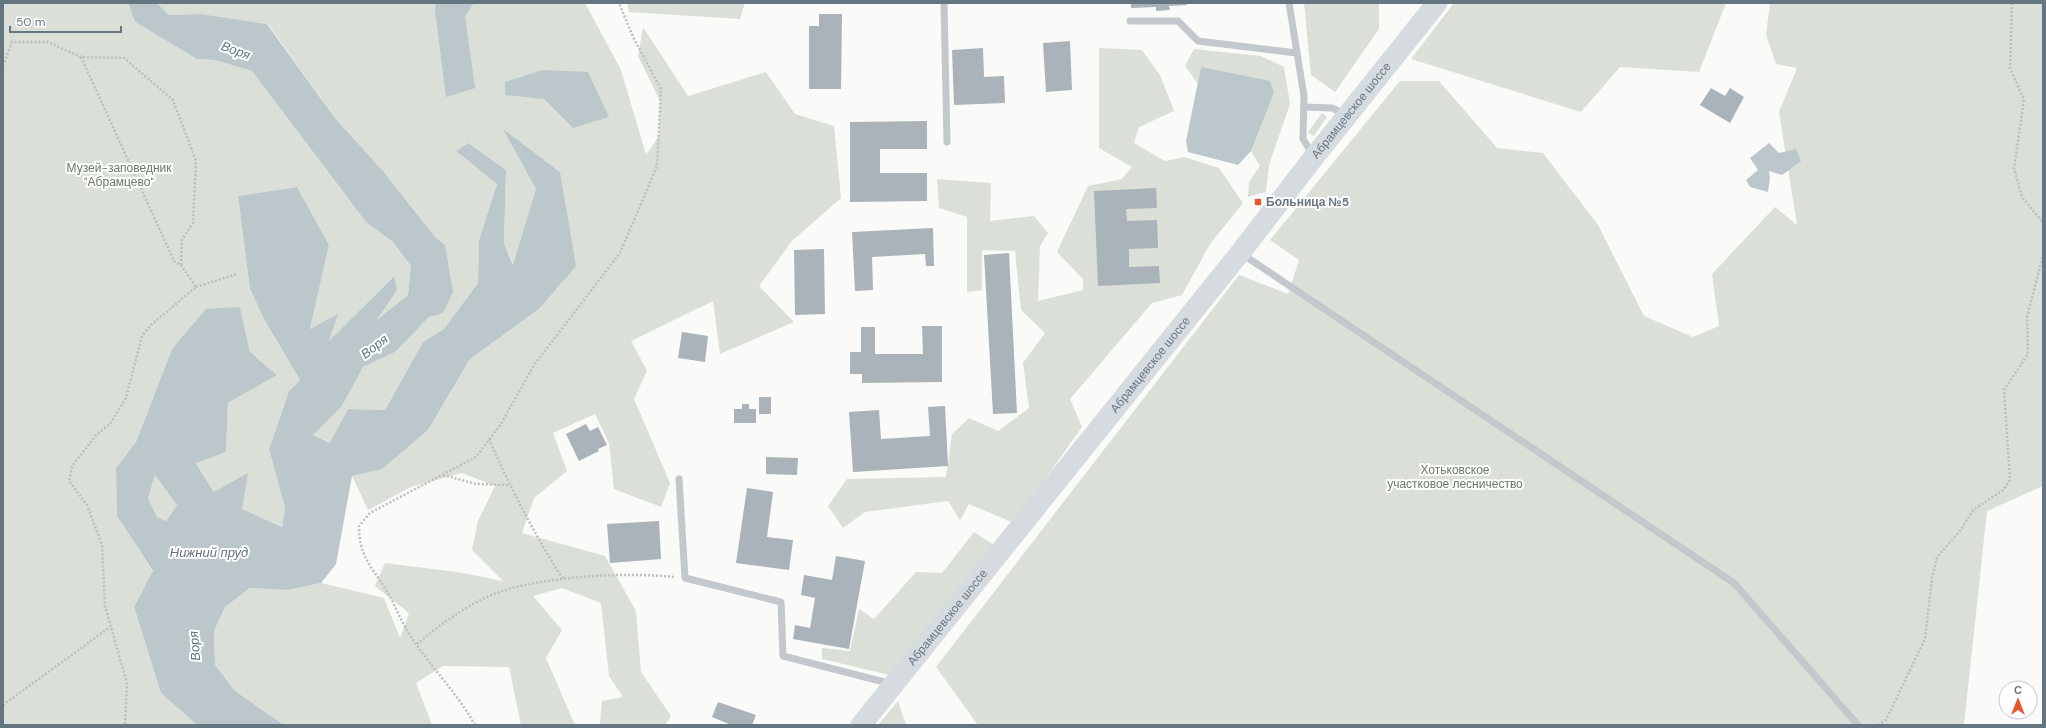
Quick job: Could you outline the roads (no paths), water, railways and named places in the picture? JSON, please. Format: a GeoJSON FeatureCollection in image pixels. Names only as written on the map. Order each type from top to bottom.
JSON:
{"type":"FeatureCollection","features":[{"type":"Feature","properties":{"kind":"street","name":"Абрамцевское шоссе"},"geometry":{"type":"LineString","coordinates":[[861,725],[1240,253],[1347,115],[1437,3]]}},
{"type":"Feature","properties":{"kind":"lane"},"geometry":{"type":"LineString","coordinates":[[944,3],[946,142]]}},
{"type":"Feature","properties":{"kind":"lane"},"geometry":{"type":"LineString","coordinates":[[1289,3],[1304,96],[1305,107],[1303,138],[1314,157]]}},
{"type":"Feature","properties":{"kind":"lane"},"geometry":{"type":"LineString","coordinates":[[1130,21],[1178,21],[1198,41],[1296,53]]}},
{"type":"Feature","properties":{"kind":"lane"},"geometry":{"type":"LineString","coordinates":[[1305,107],[1332,108],[1347,115]]}},
{"type":"Feature","properties":{"kind":"lane"},"geometry":{"type":"LineString","coordinates":[[1240,253],[1734,583],[1858,725]]}},
{"type":"Feature","properties":{"kind":"lane"},"geometry":{"type":"LineString","coordinates":[[679,479],[685,578],[781,602],[783,656],[894,684]]}},
{"type":"Feature","properties":{"kind":"water","name":"Нижний пруд"},"geometry":{"type":"Polygon","coordinates":[[[128,3],[157,3],[169,15],[201,14],[267,24],[334,117],[383,171],[435,237],[445,245],[453,292],[443,313],[429,317],[395,352],[363,367],[342,406],[313,435],[330,443],[348,409],[385,410],[423,342],[444,329],[478,283],[479,240],[497,184],[456,151],[469,143],[506,170],[504,243],[513,265],[536,189],[503,129],[560,172],[576,266],[539,309],[470,359],[428,430],[382,469],[352,476],[336,564],[321,583],[288,590],[250,588],[225,607],[214,631],[215,665],[235,691],[284,725],[197,725],[161,693],[134,607],[153,571],[117,516],[116,468],[136,442],[172,349],[206,309],[240,307],[250,352],[277,375],[228,403],[226,452],[196,463],[214,492],[248,473],[242,509],[282,527],[285,508],[269,449],[289,391],[300,380],[264,319],[250,289],[238,196],[297,187],[329,245],[310,329],[338,314],[329,341],[394,276],[397,290],[376,321],[408,295],[411,266],[393,242],[366,222],[252,71],[215,60],[197,59],[135,22],[128,3]],[[155,475],[148,498],[157,517],[166,521],[177,505],[155,475]]]}},
{"type":"Feature","properties":{"kind":"water"},"geometry":{"type":"Polygon","coordinates":[[[436,3],[474,3],[465,16],[475,88],[446,97],[435,10],[436,3]]]}},
{"type":"Feature","properties":{"kind":"water"},"geometry":{"type":"Polygon","coordinates":[[[1201,67],[1270,81],[1274,93],[1251,151],[1238,165],[1188,152],[1186,141],[1201,67]]]}},
{"type":"Feature","properties":{"kind":"water"},"geometry":{"type":"Polygon","coordinates":[[[543,70],[588,72],[609,117],[573,128],[544,99],[505,95],[505,82],[543,70]]]}},
{"type":"Feature","properties":{"kind":"water"},"geometry":{"type":"Polygon","coordinates":[[[1769,143],[1779,153],[1796,149],[1801,161],[1782,175],[1769,171],[1770,178],[1768,192],[1750,187],[1746,180],[1758,170],[1750,158],[1769,143]]]}},
{"type":"Feature","properties":{"kind":"place","name":"Больница №5"},"geometry":{"type":"Point","coordinates":[1258,202]}},
{"type":"Feature","properties":{"kind":"water label","name":"Воря"},"geometry":{"type":"Point","coordinates":[236,50]}},
{"type":"Feature","properties":{"kind":"water label","name":"Воря"},"geometry":{"type":"Point","coordinates":[374,346]}},
{"type":"Feature","properties":{"kind":"water label","name":"Воря"},"geometry":{"type":"Point","coordinates":[194,646]}},
{"type":"Feature","properties":{"kind":"park label","name":"Музей-заповедник \"Абрамцево\""},"geometry":{"type":"Point","coordinates":[119,175]}},
{"type":"Feature","properties":{"kind":"park label","name":"Хотьковское участковое лесничество"},"geometry":{"type":"Point","coordinates":[1455,477]}}]}
